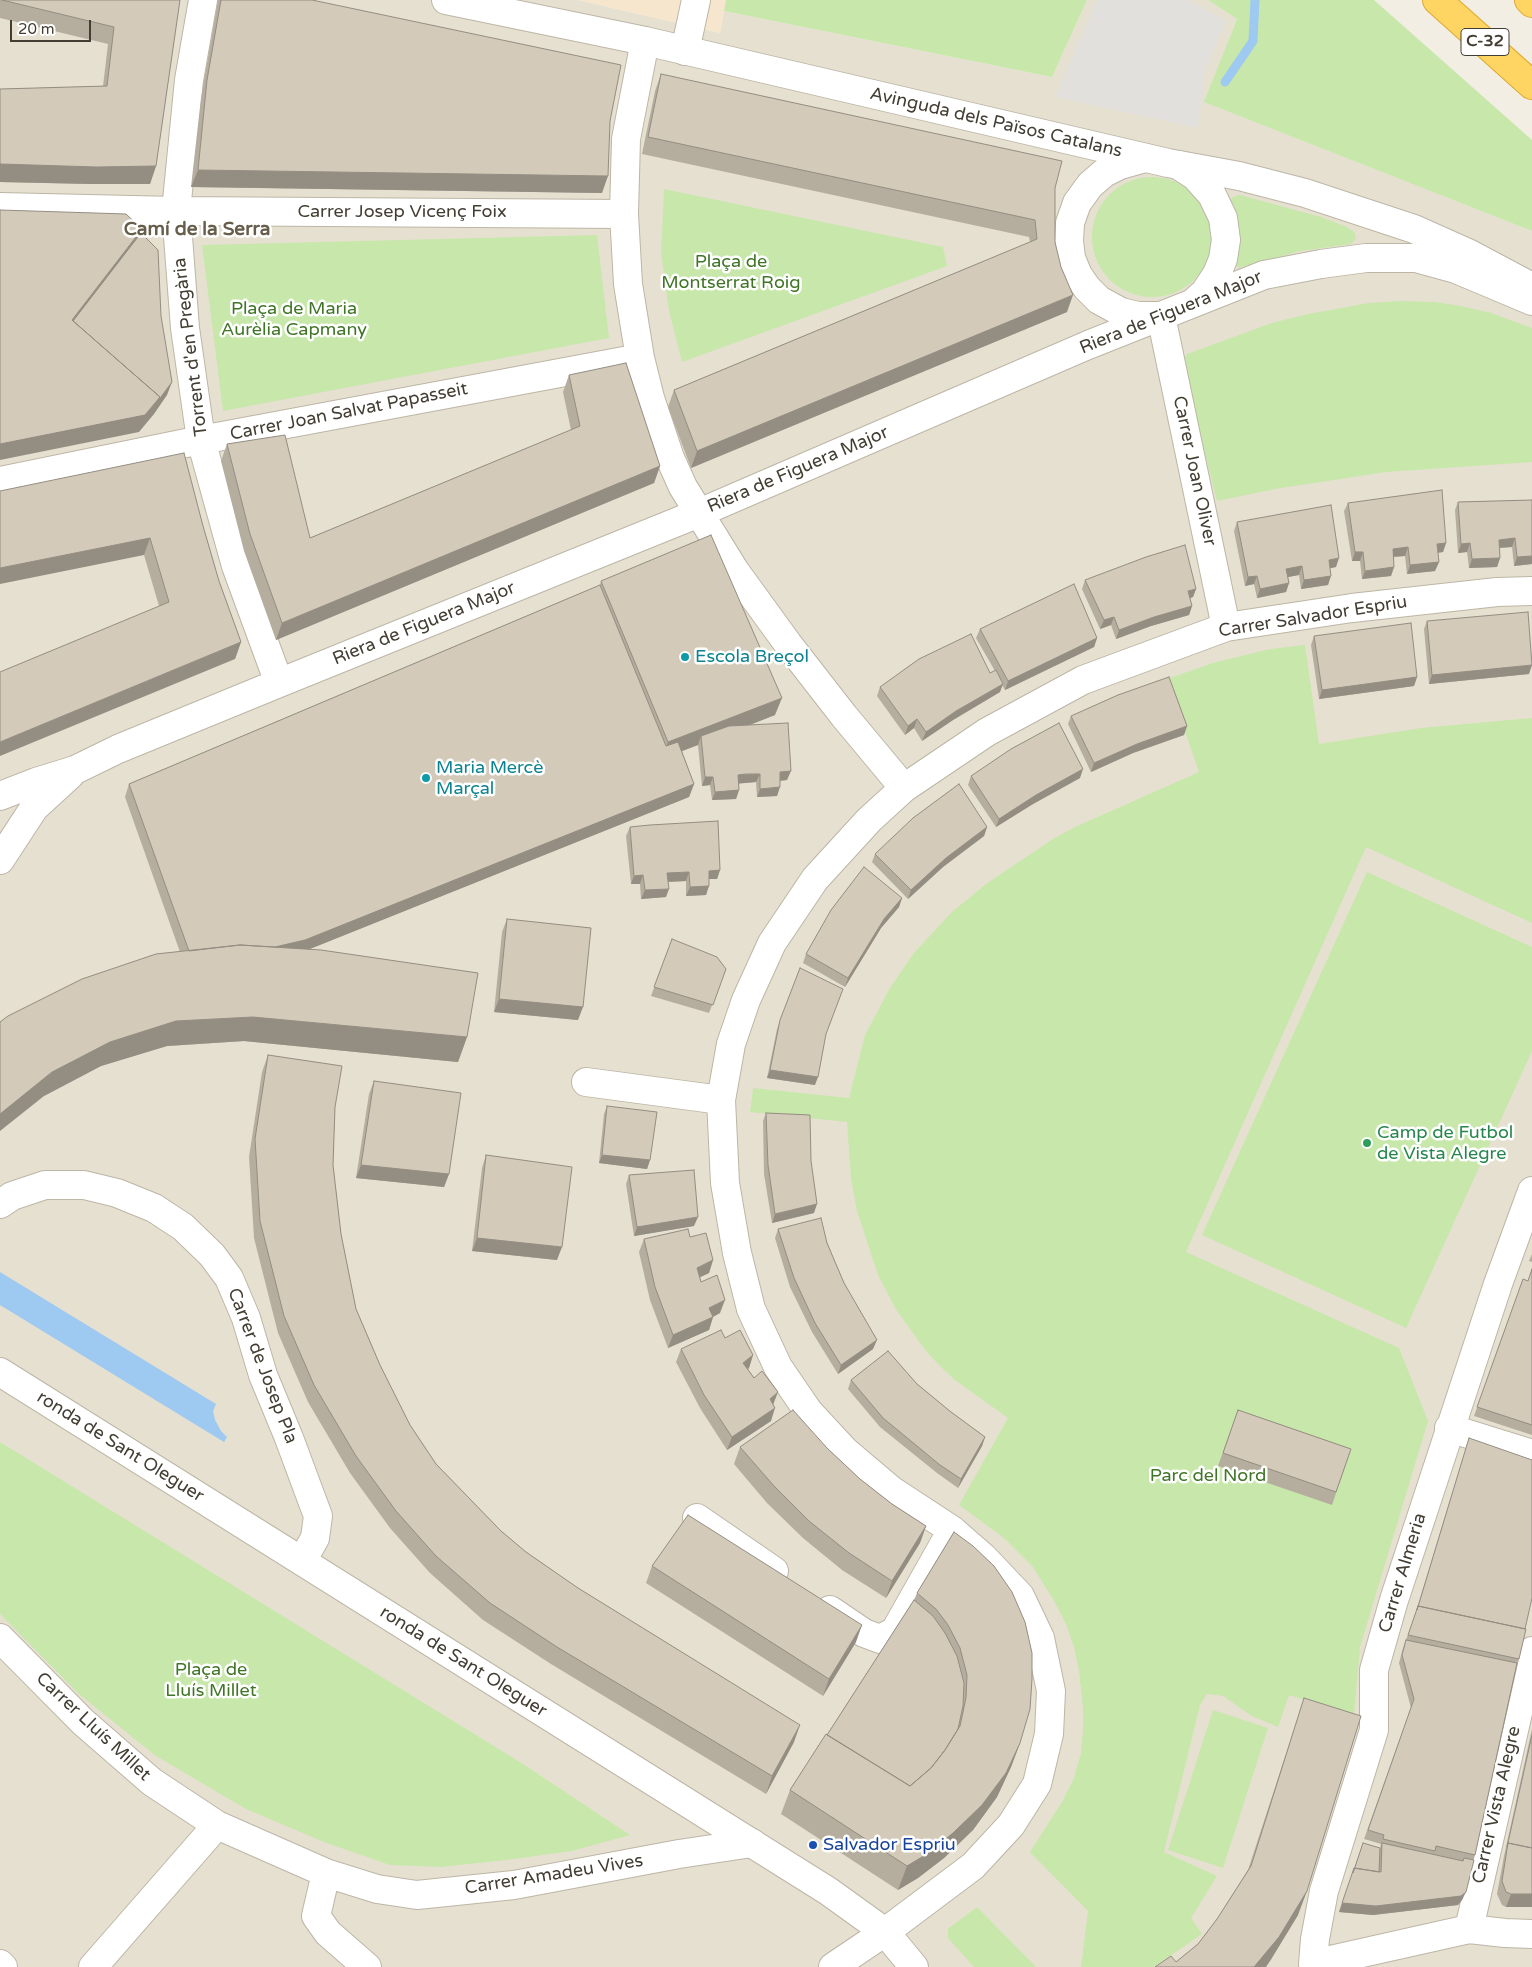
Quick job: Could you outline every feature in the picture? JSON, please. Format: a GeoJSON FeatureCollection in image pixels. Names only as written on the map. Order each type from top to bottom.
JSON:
{"type":"FeatureCollection","features":[{"type":"Feature","properties":{"kind":"highway","name":"C-32"},"geometry":{"type":"LineString","coordinates":[[1437,0],[1532,85]]}},
{"type":"Feature","properties":{"kind":"highway"},"geometry":{"type":"LineString","coordinates":[[1529,0],[1532,3]]}},
{"type":"Feature","properties":{"kind":"street","name":"Torrent d'en Pregària"},"geometry":{"type":"LineString","coordinates":[[203,0],[189,80],[176,211],[185,328],[202,440],[236,566],[279,683]]}},
{"type":"Feature","properties":{"kind":"street","name":"Avinguda dels Països Catalans"},"geometry":{"type":"LineString","coordinates":[[446,0],[645,41],[1145,158],[1239,176],[1305,193],[1371,213],[1414,229],[1470,254],[1532,287]]}},
{"type":"Feature","properties":{"kind":"street"},"geometry":{"type":"LineString","coordinates":[[686,51],[696,0]]}},
{"type":"Feature","properties":{"kind":"street"},"geometry":{"type":"LineString","coordinates":[[645,41],[626,140],[624,214],[628,284],[640,358],[650,398],[670,458],[683,487],[735,572],[844,716],[904,788]]}},
{"type":"Feature","properties":{"kind":"street"},"geometry":{"type":"LineString","coordinates":[[1145,158],[1120,165],[1104,173],[1090,185],[1077,203],[1070,223],[1069,241],[1071,258],[1078,274],[1086,288],[1099,300],[1121,312],[1138,316],[1161,316]]}},
{"type":"Feature","properties":{"kind":"street"},"geometry":{"type":"LineString","coordinates":[[1178,165],[1195,176],[1212,195],[1223,218],[1226,240],[1223,259],[1217,274],[1205,292],[1192,305]]}},
{"type":"Feature","properties":{"kind":"street","name":"Carrer Josep Vicenç Foix"},"geometry":{"type":"LineString","coordinates":[[0,207],[176,211],[624,214]]}},
{"type":"Feature","properties":{"kind":"street","name":"Riera de Figuera Major"},"geometry":{"type":"LineString","coordinates":[[76,770],[118,750],[279,683],[699,513],[1161,316],[1264,276],[1321,264],[1366,258],[1416,258],[1456,269],[1532,301]]}},
{"type":"Feature","properties":{"kind":"street","name":"Carrer Joan Oliver"},"geometry":{"type":"LineString","coordinates":[[1161,316],[1226,627]]}},
{"type":"Feature","properties":{"kind":"street","name":"Carrer Joan Salvat Papasseit"},"geometry":{"type":"LineString","coordinates":[[0,481],[202,440],[640,358]]}},
{"type":"Feature","properties":{"kind":"street","name":"Carrer Salvador Espriu"},"geometry":{"type":"LineString","coordinates":[[833,1967],[885,1932],[973,1866],[1012,1825],[1036,1784],[1049,1734],[1051,1691],[1040,1638],[1020,1596],[983,1557],[952,1530],[891,1490],[845,1452],[808,1411],[778,1367],[751,1309],[737,1253],[725,1183],[721,1100],[731,1044],[746,1000],[772,943],[815,879],[869,820],[904,788],[987,732],[1083,680],[1226,627],[1352,608],[1498,592],[1532,591]]}},
{"type":"Feature","properties":{"kind":"street"},"geometry":{"type":"LineString","coordinates":[[0,796],[36,782],[76,770]]}},
{"type":"Feature","properties":{"kind":"street"},"geometry":{"type":"LineString","coordinates":[[0,860],[34,808],[76,770]]}},
{"type":"Feature","properties":{"kind":"street"},"geometry":{"type":"LineString","coordinates":[[586,1082],[721,1100]]}},
{"type":"Feature","properties":{"kind":"street","name":"Carrer de Josep Pla"},"geometry":{"type":"LineString","coordinates":[[0,1204],[12,1196],[46,1185],[84,1185],[117,1193],[154,1208],[182,1227],[212,1255],[229,1278],[246,1318],[263,1375],[318,1516],[315,1538],[302,1561]]}},
{"type":"Feature","properties":{"kind":"street","name":"Carrer Almeria"},"geometry":{"type":"LineString","coordinates":[[1311,1965],[1324,1891],[1374,1730],[1374,1670],[1394,1600],[1449,1428],[1532,1191]]}},
{"type":"Feature","properties":{"kind":"street","name":"ronda de Sant Oleguer"},"geometry":{"type":"LineString","coordinates":[[0,1372],[828,1890],[885,1932],[914,1967]]}},
{"type":"Feature","properties":{"kind":"street"},"geometry":{"type":"LineString","coordinates":[[1449,1428],[1532,1454]]}},
{"type":"Feature","properties":{"kind":"street"},"geometry":{"type":"LineString","coordinates":[[697,1518],[864,1633],[880,1639],[895,1631],[952,1530]]}},
{"type":"Feature","properties":{"kind":"street","name":"Carrer Lluís Millet"},"geometry":{"type":"LineString","coordinates":[[2,1643],[83,1722],[152,1782],[218,1825]]}},
{"type":"Feature","properties":{"kind":"street","name":"Carrer Vista Alegre"},"geometry":{"type":"LineString","coordinates":[[1469,1929],[1532,1651]]}},
{"type":"Feature","properties":{"kind":"street"},"geometry":{"type":"LineString","coordinates":[[93,1967],[218,1825]]}},
{"type":"Feature","properties":{"kind":"street","name":"Carrer Amadeu Vives"},"geometry":{"type":"LineString","coordinates":[[218,1825],[326,1873],[377,1889],[417,1895],[514,1885],[679,1854],[752,1844]]}},
{"type":"Feature","properties":{"kind":"street"},"geometry":{"type":"LineString","coordinates":[[326,1873],[316,1916],[328,1933],[367,1967]]}},
{"type":"Feature","properties":{"kind":"street"},"geometry":{"type":"LineString","coordinates":[[1311,1965],[1469,1929],[1532,1934]]}},
{"type":"Feature","properties":{"kind":"street"},"geometry":{"type":"LineString","coordinates":[[0,1964],[3,1967]]}},
{"type":"Feature","properties":{"kind":"shaded area"},"geometry":{"type":"Polygon","coordinates":[[[0,0],[578,0],[720,33],[724,11],[1052,77],[1087,0],[1208,0],[1237,19],[1205,102],[1532,231],[1532,1967],[0,1967],[0,0]]]}},
{"type":"Feature","properties":{"kind":"shaded area"},"geometry":{"type":"Polygon","coordinates":[[[578,0],[726,0],[720,33],[578,0]]]}},
{"type":"Feature","properties":{"kind":"shaded area"},"geometry":{"type":"Polygon","coordinates":[[[1097,0],[1188,0],[1226,21],[1205,71],[1198,128],[1055,97],[1097,0]]]}},
{"type":"Feature","properties":{"kind":"green space"},"geometry":{"type":"Polygon","coordinates":[[[726,0],[1087,0],[1052,77],[724,11],[726,0]]]}},
{"type":"Feature","properties":{"kind":"green space"},"geometry":{"type":"Polygon","coordinates":[[[1208,0],[1374,0],[1532,140],[1532,231],[1204,102],[1237,19],[1208,0]]]}},
{"type":"Feature","properties":{"kind":"green space"},"geometry":{"type":"Polygon","coordinates":[[[1152,177],[1175,181],[1195,194],[1208,214],[1212,237],[1208,260],[1195,280],[1175,293],[1152,297],[1129,293],[1109,280],[1096,260],[1092,237],[1096,214],[1109,194],[1129,181],[1152,177]]]}},
{"type":"Feature","properties":{"kind":"green space","name":"Plaça de Montserrat Roig"},"geometry":{"type":"Polygon","coordinates":[[[664,189],[943,247],[947,266],[682,362],[669,311],[661,252],[664,189]]]}},
{"type":"Feature","properties":{"kind":"green space"},"geometry":{"type":"Polygon","coordinates":[[[1240,195],[1321,217],[1347,227],[1354,232],[1356,238],[1351,244],[1300,251],[1238,268],[1234,262],[1229,202],[1233,197],[1240,195]]]}},
{"type":"Feature","properties":{"kind":"green space","name":"Plaça de Maria Aurèlia Capmany"},"geometry":{"type":"Polygon","coordinates":[[[597,235],[609,338],[223,411],[202,245],[597,235]]]}},
{"type":"Feature","properties":{"kind":"green space"},"geometry":{"type":"Polygon","coordinates":[[[1400,301],[1435,302],[1461,306],[1491,313],[1532,328],[1532,462],[1386,472],[1275,489],[1217,501],[1182,362],[1187,354],[1272,323],[1308,314],[1369,303],[1400,301]]]}},
{"type":"Feature","properties":{"kind":"green space","name":"Parc del Nord"},"geometry":{"type":"Polygon","coordinates":[[[1305,645],[1319,744],[1421,728],[1532,718],[1532,923],[1366,847],[1186,1252],[1399,1348],[1428,1421],[1360,1647],[1354,1715],[1289,1695],[1278,1727],[1252,1716],[1223,1696],[1207,1694],[1200,1705],[1164,1852],[1217,1876],[1191,1918],[1202,1934],[1154,1967],[1081,1967],[1088,1911],[1030,1852],[1062,1802],[1074,1778],[1081,1753],[1083,1708],[1074,1647],[1066,1624],[1033,1567],[1004,1538],[959,1505],[1008,1418],[955,1380],[940,1366],[926,1351],[897,1311],[878,1275],[857,1211],[851,1178],[847,1122],[750,1112],[753,1088],[849,1098],[865,1035],[890,988],[914,953],[951,913],[986,884],[1053,839],[1075,827],[1199,772],[1167,679],[1213,663],[1270,649],[1305,645]]]}},
{"type":"Feature","properties":{"kind":"green space","name":"Camp de Futbol de Vista Alegre"},"geometry":{"type":"Polygon","coordinates":[[[1367,872],[1532,947],[1532,1051],[1406,1328],[1202,1235],[1367,872]]]}},
{"type":"Feature","properties":{"kind":"green space","name":"Plaça de Lluís Millet"},"geometry":{"type":"Polygon","coordinates":[[[0,1442],[523,1764],[630,1835],[572,1851],[506,1860],[441,1867],[390,1865],[324,1842],[246,1809],[156,1756],[79,1694],[0,1614],[0,1442]]]}},
{"type":"Feature","properties":{"kind":"green space"},"geometry":{"type":"Polygon","coordinates":[[[1213,1710],[1268,1728],[1223,1868],[1168,1850],[1213,1710]]]}},
{"type":"Feature","properties":{"kind":"green space"},"geometry":{"type":"Polygon","coordinates":[[[977,1907],[1036,1967],[974,1967],[948,1938],[948,1929],[977,1907]]]}},
{"type":"Feature","properties":{"kind":"water"},"geometry":{"type":"Polygon","coordinates":[[[0,1272],[216,1404],[213,1411],[215,1420],[227,1437],[224,1442],[0,1305],[0,1272]]]}},
{"type":"Feature","properties":{"kind":"building"},"geometry":{"type":"Polygon","coordinates":[[[2,0],[180,0],[156,166],[97,167],[0,164],[0,89],[107,86],[114,27],[2,0]]]}},
{"type":"Feature","properties":{"kind":"building"},"geometry":{"type":"Polygon","coordinates":[[[221,0],[312,0],[621,65],[610,121],[608,176],[198,170],[207,80],[221,0]]]}},
{"type":"Feature","properties":{"kind":"building"},"geometry":{"type":"Polygon","coordinates":[[[661,74],[1062,161],[1055,188],[1055,242],[1061,267],[1073,295],[697,451],[674,390],[1037,239],[1035,220],[648,137],[661,74]]]}},
{"type":"Feature","properties":{"kind":"building"},"geometry":{"type":"Polygon","coordinates":[[[0,210],[126,214],[142,229],[72,320],[160,397],[145,415],[0,444],[0,210]]]}},
{"type":"Feature","properties":{"kind":"building"},"geometry":{"type":"Polygon","coordinates":[[[141,233],[158,250],[161,316],[172,382],[158,401],[160,397],[73,321],[141,233]]]}},
{"type":"Feature","properties":{"kind":"building"},"geometry":{"type":"Polygon","coordinates":[[[626,363],[660,466],[282,623],[250,534],[227,444],[285,435],[310,538],[580,426],[569,375],[626,363]]]}},
{"type":"Feature","properties":{"kind":"building"},"geometry":{"type":"Polygon","coordinates":[[[184,453],[219,581],[241,642],[0,742],[0,672],[169,602],[150,538],[0,568],[0,491],[184,453]]]}},
{"type":"Feature","properties":{"kind":"building"},"geometry":{"type":"Polygon","coordinates":[[[1442,490],[1446,543],[1437,544],[1439,562],[1410,565],[1408,547],[1393,549],[1394,567],[1365,571],[1363,552],[1355,552],[1348,503],[1442,490]]]}},
{"type":"Feature","properties":{"kind":"building"},"geometry":{"type":"Polygon","coordinates":[[[1532,500],[1532,556],[1517,557],[1515,538],[1499,540],[1500,558],[1472,559],[1470,543],[1461,544],[1458,502],[1532,500]]]}},
{"type":"Feature","properties":{"kind":"building"},"geometry":{"type":"Polygon","coordinates":[[[1331,505],[1339,558],[1329,560],[1331,576],[1304,580],[1302,566],[1286,569],[1289,583],[1260,589],[1257,576],[1248,577],[1237,522],[1331,505]]]}},
{"type":"Feature","properties":{"kind":"building","name":"Escola Breçol"},"geometry":{"type":"Polygon","coordinates":[[[711,535],[782,698],[668,742],[601,581],[711,535]]]}},
{"type":"Feature","properties":{"kind":"building"},"geometry":{"type":"Polygon","coordinates":[[[1185,545],[1196,589],[1188,591],[1192,606],[1119,630],[1114,617],[1104,620],[1085,580],[1146,557],[1185,545]]]}},
{"type":"Feature","properties":{"kind":"building"},"geometry":{"type":"Polygon","coordinates":[[[1074,584],[1097,638],[1008,681],[980,629],[1074,584]]]}},
{"type":"Feature","properties":{"kind":"building","name":"Maria Mercè Marçal"},"geometry":{"type":"Polygon","coordinates":[[[600,585],[666,746],[678,742],[694,784],[305,940],[275,947],[240,945],[189,951],[129,784],[600,585]]]}},
{"type":"Feature","properties":{"kind":"building"},"geometry":{"type":"Polygon","coordinates":[[[1528,612],[1532,665],[1432,675],[1427,621],[1528,612]]]}},
{"type":"Feature","properties":{"kind":"building"},"geometry":{"type":"Polygon","coordinates":[[[1411,623],[1417,677],[1322,690],[1314,636],[1411,623]]]}},
{"type":"Feature","properties":{"kind":"building"},"geometry":{"type":"Polygon","coordinates":[[[971,634],[990,673],[996,670],[1003,684],[956,711],[926,732],[917,719],[908,726],[880,687],[919,659],[971,634]]]}},
{"type":"Feature","properties":{"kind":"building"},"geometry":{"type":"Polygon","coordinates":[[[1169,677],[1187,726],[1137,744],[1094,763],[1071,716],[1118,695],[1169,677]]]}},
{"type":"Feature","properties":{"kind":"building"},"geometry":{"type":"Polygon","coordinates":[[[788,723],[791,771],[780,772],[780,787],[760,789],[760,774],[746,774],[738,775],[739,790],[715,792],[713,777],[705,777],[701,736],[729,726],[788,723]]]}},
{"type":"Feature","properties":{"kind":"building"},"geometry":{"type":"Polygon","coordinates":[[[1059,723],[1083,769],[1036,795],[999,819],[971,776],[1011,749],[1059,723]]]}},
{"type":"Feature","properties":{"kind":"building"},"geometry":{"type":"Polygon","coordinates":[[[959,784],[987,827],[946,858],[911,890],[875,854],[913,818],[959,784]]]}},
{"type":"Feature","properties":{"kind":"building"},"geometry":{"type":"Polygon","coordinates":[[[718,821],[720,870],[709,871],[709,886],[690,887],[689,872],[667,873],[669,889],[645,890],[643,875],[634,876],[630,827],[718,821]]]}},
{"type":"Feature","properties":{"kind":"building"},"geometry":{"type":"Polygon","coordinates":[[[864,867],[902,898],[884,919],[848,978],[806,954],[831,910],[864,867]]]}},
{"type":"Feature","properties":{"kind":"building"},"geometry":{"type":"Polygon","coordinates":[[[507,919],[591,928],[583,1007],[499,999],[507,919]]]}},
{"type":"Feature","properties":{"kind":"building"},"geometry":{"type":"Polygon","coordinates":[[[672,939],[717,957],[726,969],[713,1005],[654,987],[672,939]]]}},
{"type":"Feature","properties":{"kind":"building"},"geometry":{"type":"Polygon","coordinates":[[[240,945],[321,950],[478,973],[467,1037],[253,1017],[176,1021],[110,1042],[52,1072],[0,1114],[0,1022],[8,1016],[82,979],[156,954],[240,945]]]}},
{"type":"Feature","properties":{"kind":"building"},"geometry":{"type":"Polygon","coordinates":[[[800,968],[843,989],[826,1034],[818,1077],[770,1070],[780,1020],[800,968]]]}},
{"type":"Feature","properties":{"kind":"building"},"geometry":{"type":"Polygon","coordinates":[[[268,1055],[342,1066],[335,1107],[333,1165],[341,1234],[356,1309],[380,1365],[410,1425],[436,1464],[501,1531],[526,1552],[578,1588],[800,1725],[772,1776],[557,1647],[490,1603],[436,1556],[396,1511],[356,1456],[314,1385],[284,1316],[260,1221],[255,1139],[268,1055]]]}},
{"type":"Feature","properties":{"kind":"building"},"geometry":{"type":"Polygon","coordinates":[[[374,1081],[461,1093],[449,1174],[361,1165],[374,1081]]]}},
{"type":"Feature","properties":{"kind":"building"},"geometry":{"type":"Polygon","coordinates":[[[607,1106],[657,1112],[650,1160],[602,1155],[607,1106]]]}},
{"type":"Feature","properties":{"kind":"building"},"geometry":{"type":"Polygon","coordinates":[[[766,1113],[810,1115],[811,1161],[817,1204],[775,1214],[768,1165],[766,1113]]]}},
{"type":"Feature","properties":{"kind":"building"},"geometry":{"type":"Polygon","coordinates":[[[486,1155],[572,1167],[562,1247],[477,1238],[486,1155]]]}},
{"type":"Feature","properties":{"kind":"building"},"geometry":{"type":"Polygon","coordinates":[[[694,1170],[698,1217],[637,1227],[629,1175],[694,1170]]]}},
{"type":"Feature","properties":{"kind":"building"},"geometry":{"type":"Polygon","coordinates":[[[821,1218],[827,1243],[844,1283],[877,1340],[841,1365],[815,1323],[794,1278],[778,1229],[821,1218]]]}},
{"type":"Feature","properties":{"kind":"building"},"geometry":{"type":"Polygon","coordinates":[[[688,1229],[690,1237],[706,1233],[713,1260],[697,1268],[701,1282],[717,1275],[725,1300],[709,1308],[713,1317],[673,1335],[655,1287],[644,1239],[688,1229]]]}},
{"type":"Feature","properties":{"kind":"building"},"geometry":{"type":"Polygon","coordinates":[[[1532,1269],[1532,1425],[1477,1407],[1523,1279],[1528,1281],[1532,1269]]]}},
{"type":"Feature","properties":{"kind":"building"},"geometry":{"type":"Polygon","coordinates":[[[721,1330],[725,1338],[740,1330],[753,1355],[743,1363],[754,1378],[762,1371],[778,1392],[770,1399],[775,1408],[732,1437],[704,1395],[681,1349],[721,1330]]]}},
{"type":"Feature","properties":{"kind":"building"},"geometry":{"type":"Polygon","coordinates":[[[888,1351],[917,1384],[985,1437],[961,1479],[940,1465],[883,1418],[851,1380],[888,1351]]]}},
{"type":"Feature","properties":{"kind":"building"},"geometry":{"type":"Polygon","coordinates":[[[793,1410],[827,1448],[860,1479],[892,1504],[926,1526],[892,1581],[849,1553],[809,1521],[774,1486],[740,1447],[793,1410]]]}},
{"type":"Feature","properties":{"kind":"building"},"geometry":{"type":"Polygon","coordinates":[[[1238,1410],[1351,1449],[1336,1492],[1223,1453],[1238,1410]]]}},
{"type":"Feature","properties":{"kind":"building"},"geometry":{"type":"Polygon","coordinates":[[[1469,1438],[1532,1460],[1532,1598],[1525,1629],[1418,1606],[1469,1438]]]}},
{"type":"Feature","properties":{"kind":"building"},"geometry":{"type":"Polygon","coordinates":[[[688,1515],[862,1625],[829,1679],[652,1566],[688,1515]]]}},
{"type":"Feature","properties":{"kind":"building"},"geometry":{"type":"Polygon","coordinates":[[[954,1532],[973,1546],[994,1566],[1012,1592],[1025,1622],[1032,1653],[1030,1709],[1020,1743],[1006,1773],[982,1805],[953,1833],[927,1854],[907,1866],[790,1790],[826,1734],[910,1786],[931,1768],[945,1750],[960,1726],[966,1698],[967,1675],[960,1648],[948,1625],[936,1609],[917,1593],[954,1532]]]}},
{"type":"Feature","properties":{"kind":"building"},"geometry":{"type":"Polygon","coordinates":[[[914,1600],[933,1616],[945,1633],[957,1656],[964,1683],[963,1706],[958,1729],[931,1768],[910,1786],[827,1735],[914,1600]]]}},
{"type":"Feature","properties":{"kind":"building"},"geometry":{"type":"Polygon","coordinates":[[[1418,1606],[1526,1629],[1519,1659],[1408,1635],[1418,1606]]]}},
{"type":"Feature","properties":{"kind":"building"},"geometry":{"type":"Polygon","coordinates":[[[1406,1640],[1517,1663],[1475,1855],[1436,1846],[1435,1851],[1383,1839],[1384,1835],[1368,1830],[1414,1699],[1402,1655],[1406,1640]]]}},
{"type":"Feature","properties":{"kind":"building"},"geometry":{"type":"Polygon","coordinates":[[[1304,1698],[1361,1716],[1307,1891],[1279,1937],[1254,1967],[1155,1967],[1171,1956],[1176,1962],[1198,1944],[1217,1919],[1251,1866],[1304,1698]]]}},
{"type":"Feature","properties":{"kind":"building"},"geometry":{"type":"Polygon","coordinates":[[[1532,1735],[1532,1848],[1508,1843],[1507,1847],[1532,1735]]]}},
{"type":"Feature","properties":{"kind":"building"},"geometry":{"type":"Polygon","coordinates":[[[1363,1843],[1380,1848],[1379,1872],[1355,1868],[1363,1843]]]}},
{"type":"Feature","properties":{"kind":"building"},"geometry":{"type":"Polygon","coordinates":[[[1382,1843],[1463,1861],[1464,1858],[1474,1860],[1466,1892],[1461,1896],[1376,1906],[1342,1903],[1354,1868],[1381,1872],[1382,1843]]]}},
{"type":"Feature","properties":{"kind":"building"},"geometry":{"type":"Polygon","coordinates":[[[1508,1843],[1532,1848],[1532,1894],[1511,1894],[1506,1892],[1502,1881],[1508,1843]]]}},
{"type":"Feature","properties":{"kind":"waterway","name":"Riera de Figuera Major"},"geometry":{"type":"LineString","coordinates":[[1225,82],[1253,41],[1255,0]]}},
{"type":"Feature","properties":{"kind":"place","name":"Escola Breçol"},"geometry":{"type":"Point","coordinates":[685,657]}},
{"type":"Feature","properties":{"kind":"place","name":"Maria Mercè Marçal"},"geometry":{"type":"Point","coordinates":[426,778]}},
{"type":"Feature","properties":{"kind":"place","name":"Camp de Futbol de Vista Alegre"},"geometry":{"type":"Point","coordinates":[1367,1143]}},
{"type":"Feature","properties":{"kind":"place","name":"Salvador Espriu"},"geometry":{"type":"Point","coordinates":[813,1845]}},
{"type":"Feature","properties":{"kind":"district","name":"Camí de la Serra"},"geometry":{"type":"Point","coordinates":[197,230]}}]}
